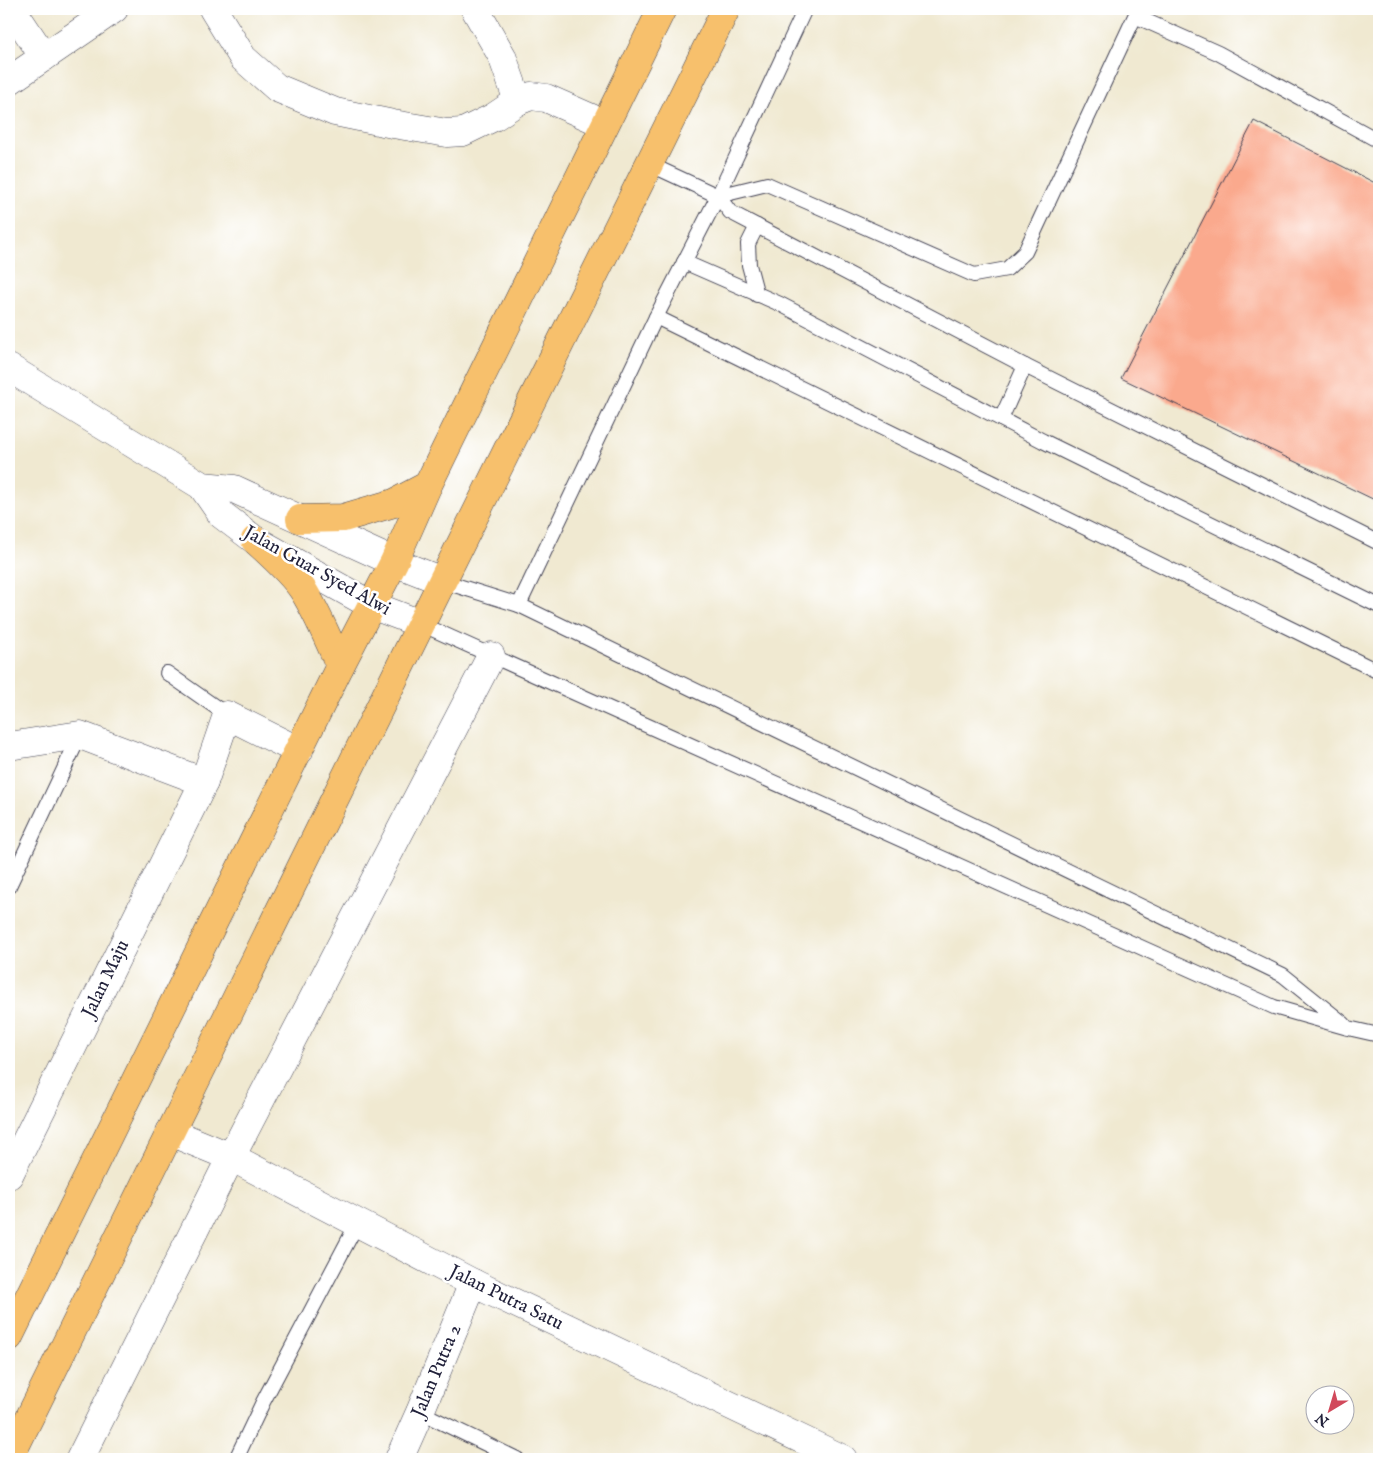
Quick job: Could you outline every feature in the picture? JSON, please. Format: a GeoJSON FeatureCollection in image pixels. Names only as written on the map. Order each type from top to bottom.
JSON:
{"type":"FeatureCollection","features":[{"type":"Feature","properties":{"kind":"main road"},"geometry":{"type":"LineString","coordinates":[[9,1459],[420,624],[726,9]]}},
{"type":"Feature","properties":{"kind":"main road"},"geometry":{"type":"LineString","coordinates":[[9,1337],[340,666],[394,562],[428,485],[605,124],[655,12]]}},
{"type":"Feature","properties":{"kind":"main road"},"geometry":{"type":"LineString","coordinates":[[300,519],[343,518],[394,503],[428,485]]}},
{"type":"Feature","properties":{"kind":"main road"},"geometry":{"type":"LineString","coordinates":[[255,540],[286,569],[302,590],[317,615],[340,666]]}},
{"type":"Feature","properties":{"kind":"street"},"geometry":{"type":"LineString","coordinates":[[12,9],[44,57]]}},
{"type":"Feature","properties":{"kind":"street"},"geometry":{"type":"LineString","coordinates":[[9,81],[114,9]]}},
{"type":"Feature","properties":{"kind":"street"},"geometry":{"type":"LineString","coordinates":[[213,9],[243,58],[277,88],[335,112],[447,133],[463,132],[530,96],[546,98],[605,124]]}},
{"type":"Feature","properties":{"kind":"street"},"geometry":{"type":"LineString","coordinates":[[475,9],[502,56],[518,101]]}},
{"type":"Feature","properties":{"kind":"street","name":"Jalan Guar Syed Alwi"},"geometry":{"type":"LineString","coordinates":[[9,368],[202,486],[222,515],[255,540],[371,605],[420,624]]}},
{"type":"Feature","properties":{"kind":"street","name":"Jalan Guar Syed Alwi"},"geometry":{"type":"LineString","coordinates":[[202,486],[234,489],[394,562],[442,581]]}},
{"type":"Feature","properties":{"kind":"street"},"geometry":{"type":"LineString","coordinates":[[80,1459],[231,1157],[491,656]]}},
{"type":"Feature","properties":{"kind":"street"},"geometry":{"type":"LineString","coordinates":[[227,715],[299,750]]}},
{"type":"Feature","properties":{"kind":"street","name":"Jalan Maju"},"geometry":{"type":"LineString","coordinates":[[9,1175],[204,782],[227,715]]}},
{"type":"Feature","properties":{"kind":"street"},"geometry":{"type":"LineString","coordinates":[[9,746],[80,735],[204,782]]}},
{"type":"Feature","properties":{"kind":"street","name":"Jalan Putra Satu"},"geometry":{"type":"LineString","coordinates":[[170,1132],[231,1157],[473,1283],[828,1456]]}},
{"type":"Feature","properties":{"kind":"street","name":"Jalan Putra 2"},"geometry":{"type":"LineString","coordinates":[[399,1459],[473,1283]]}},
{"type":"Feature","properties":{"kind":"lane"},"geometry":{"type":"LineString","coordinates":[[519,605],[656,317],[718,196],[805,9]]}},
{"type":"Feature","properties":{"kind":"lane"},"geometry":{"type":"LineString","coordinates":[[718,196],[767,184],[974,275],[1007,269],[1026,252],[1137,12],[1379,141]]}},
{"type":"Feature","properties":{"kind":"lane"},"geometry":{"type":"LineString","coordinates":[[649,164],[718,196],[730,212],[1025,366],[1379,543]]}},
{"type":"Feature","properties":{"kind":"lane"},"geometry":{"type":"LineString","coordinates":[[757,226],[748,244],[749,265],[758,294]]}},
{"type":"Feature","properties":{"kind":"lane"},"geometry":{"type":"LineString","coordinates":[[684,262],[780,304],[1001,420],[1379,606]]}},
{"type":"Feature","properties":{"kind":"lane"},"geometry":{"type":"LineString","coordinates":[[656,317],[1379,672]]}},
{"type":"Feature","properties":{"kind":"lane"},"geometry":{"type":"LineString","coordinates":[[1001,420],[1025,366]]}},
{"type":"Feature","properties":{"kind":"lane"},"geometry":{"type":"LineString","coordinates":[[442,581],[519,605],[1283,975],[1348,1028]]}},
{"type":"Feature","properties":{"kind":"lane"},"geometry":{"type":"LineString","coordinates":[[420,624],[1274,1007],[1379,1035]]}},
{"type":"Feature","properties":{"kind":"lane"},"geometry":{"type":"LineString","coordinates":[[167,673],[227,715]]}},
{"type":"Feature","properties":{"kind":"lane"},"geometry":{"type":"LineString","coordinates":[[9,886],[80,735]]}},
{"type":"Feature","properties":{"kind":"lane"},"geometry":{"type":"LineString","coordinates":[[236,1459],[263,1402],[358,1222]]}},
{"type":"Feature","properties":{"kind":"lane"},"geometry":{"type":"LineString","coordinates":[[420,1412],[517,1459]]}},
{"type":"Feature","properties":{"kind":"building"},"geometry":{"type":"Polygon","coordinates":[[[1254,121],[1379,185],[1379,502],[1121,378],[1254,121]]]}}]}
